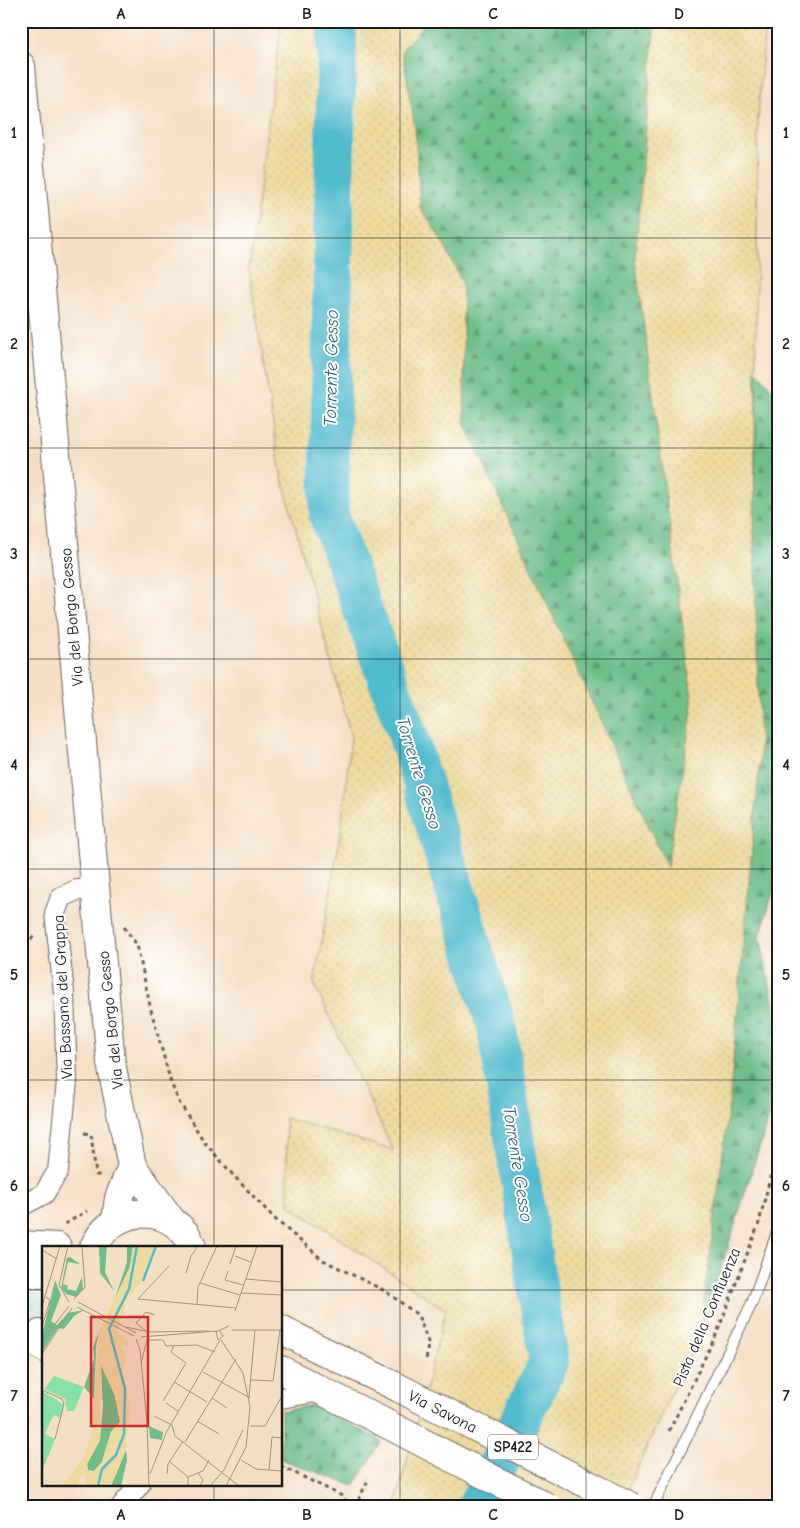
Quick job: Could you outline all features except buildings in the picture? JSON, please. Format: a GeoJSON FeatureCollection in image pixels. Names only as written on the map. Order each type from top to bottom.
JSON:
{"type":"FeatureCollection","features":[{"type":"Feature","properties":{"kind":"main road","name":"Via del Borgo Gesso"},"geometry":{"type":"LineString","coordinates":[[21,69],[111,1063],[132,1166],[171,1220],[185,1233],[192,1246]]}},
{"type":"Feature","properties":{"kind":"main road"},"geometry":{"type":"LineString","coordinates":[[116,1220],[119,1198],[132,1166]]}},
{"type":"Feature","properties":{"kind":"main road"},"geometry":{"type":"LineString","coordinates":[[89,1246],[116,1220],[134,1214],[153,1214],[171,1220]]}},
{"type":"Feature","properties":{"kind":"main road"},"geometry":{"type":"LineString","coordinates":[[21,1245],[59,1236]]}},
{"type":"Feature","properties":{"kind":"main road"},"geometry":{"type":"LineString","coordinates":[[21,1272],[42,1274]]}},
{"type":"Feature","properties":{"kind":"main road","name":"Via Savona"},"geometry":{"type":"LineString","coordinates":[[282,1330],[632,1507]]}},
{"type":"Feature","properties":{"kind":"main road","name":"SP422"},"geometry":{"type":"LineString","coordinates":[[282,1371],[547,1507]]}},
{"type":"Feature","properties":{"kind":"street","name":"Via Bassano del Grappa"},"geometry":{"type":"LineString","coordinates":[[21,1206],[44,1194],[58,1171],[67,1081],[64,993],[55,913],[61,897],[77,890],[97,895]]}},
{"type":"Feature","properties":{"kind":"street"},"geometry":{"type":"LineString","coordinates":[[282,1398],[322,1391]]}},
{"type":"Feature","properties":{"kind":"street"},"geometry":{"type":"LineString","coordinates":[[121,1507],[138,1486]]}},
{"type":"Feature","properties":{"kind":"lane"},"geometry":{"type":"LineString","coordinates":[[653,1507],[752,1304],[779,1227]]}},
{"type":"Feature","properties":{"kind":"path"},"geometry":{"type":"LineString","coordinates":[[97,895],[111,906],[137,944],[171,1083],[179,1102],[205,1143],[276,1220],[323,1260],[385,1291],[418,1315],[428,1342],[426,1362]]}},
{"type":"Feature","properties":{"kind":"path"},"geometry":{"type":"LineString","coordinates":[[779,900],[777,906],[776,939],[779,958]]}},
{"type":"Feature","properties":{"kind":"path","name":"Pista della Confluenza"},"geometry":{"type":"LineString","coordinates":[[666,1437],[717,1333],[759,1223],[773,1166],[779,1130]]}},
{"type":"Feature","properties":{"kind":"path"},"geometry":{"type":"LineString","coordinates":[[82,1140],[84,1132],[91,1134],[96,1175],[106,1175]]}},
{"type":"Feature","properties":{"kind":"path"},"geometry":{"type":"LineString","coordinates":[[59,1236],[71,1222],[86,1212],[91,1206]]}},
{"type":"Feature","properties":{"kind":"path"},"geometry":{"type":"LineString","coordinates":[[282,1466],[344,1497],[349,1507]]}},
{"type":"Feature","properties":{"kind":"path"},"geometry":{"type":"LineString","coordinates":[[356,1507],[369,1478]]}},
{"type":"Feature","properties":{"kind":"green space"},"geometry":{"type":"Polygon","coordinates":[[[427,21],[655,21],[635,257],[693,705],[667,868],[465,423],[462,282],[441,239],[420,207],[415,128],[402,50],[427,21]]]}},
{"type":"Feature","properties":{"kind":"green space"},"geometry":{"type":"Polygon","coordinates":[[[757,371],[779,397],[779,872],[760,937],[779,1029],[779,1058],[770,1114],[699,1338],[729,1105],[760,759],[754,540],[757,371]]]}},
{"type":"Feature","properties":{"kind":"green space"},"geometry":{"type":"Polygon","coordinates":[[[21,1292],[42,1296],[42,1320],[21,1318],[21,1292]]]}},
{"type":"Feature","properties":{"kind":"green space"},"geometry":{"type":"Polygon","coordinates":[[[312,1405],[382,1441],[354,1486],[282,1459],[282,1410],[312,1405]]]}},
{"type":"Feature","properties":{"kind":"sand"},"geometry":{"type":"Polygon","coordinates":[[[281,21],[427,21],[402,50],[415,128],[420,207],[441,239],[462,282],[465,423],[667,867],[693,705],[635,257],[655,21],[765,21],[758,117],[754,540],[760,759],[729,1105],[699,1338],[667,1402],[620,1507],[395,1507],[446,1310],[289,1205],[285,1118],[393,1150],[314,984],[341,831],[351,737],[280,469],[249,270],[281,21]]]}},
{"type":"Feature","properties":{"kind":"waterway","name":"Torrente Gesso"},"geometry":{"type":"LineString","coordinates":[[337,21],[329,516],[408,736],[497,1028],[549,1362],[477,1507]]}}]}
